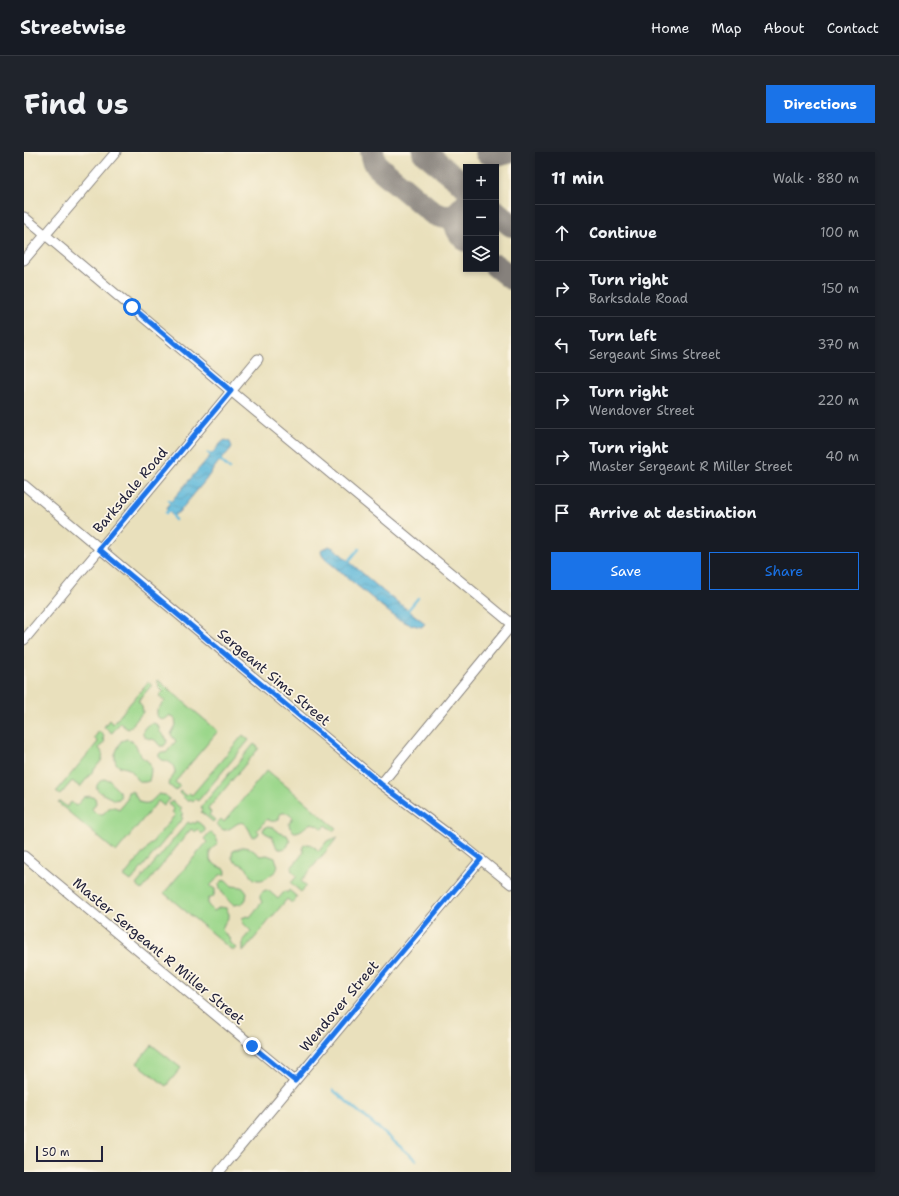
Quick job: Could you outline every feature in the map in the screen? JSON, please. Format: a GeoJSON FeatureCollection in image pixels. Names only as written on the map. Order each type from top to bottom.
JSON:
{"type":"FeatureCollection","features":[{"type":"Feature","properties":{"kind":"street"},"geometry":{"type":"LineString","coordinates":[[24,260],[116,152]]}},
{"type":"Feature","properties":{"kind":"street"},"geometry":{"type":"LineString","coordinates":[[24,217],[511,623]]}},
{"type":"Feature","properties":{"kind":"street","name":"Barksdale Road"},"geometry":{"type":"LineString","coordinates":[[24,640],[258,358]]}},
{"type":"Feature","properties":{"kind":"street","name":"Sergeant Sims Street"},"geometry":{"type":"LineString","coordinates":[[24,485],[381,784],[481,859],[511,884]]}},
{"type":"Feature","properties":{"kind":"street"},"geometry":{"type":"LineString","coordinates":[[381,784],[511,626]]}},
{"type":"Feature","properties":{"kind":"street","name":"Master Sergeant R Miller Street"},"geometry":{"type":"LineString","coordinates":[[24,856],[295,1081]]}},
{"type":"Feature","properties":{"kind":"street","name":"Wendover Street"},"geometry":{"type":"LineString","coordinates":[[218,1172],[481,859]]}},
{"type":"Feature","properties":{"kind":"green space"},"geometry":{"type":"Polygon","coordinates":[[[158,680],[218,731],[175,782],[180,786],[176,791],[169,785],[175,773],[173,766],[170,762],[162,760],[159,757],[161,752],[166,753],[176,741],[171,735],[176,725],[175,719],[170,715],[164,720],[157,716],[157,710],[165,701],[159,696],[163,691],[159,688],[157,682],[158,680]]]}},
{"type":"Feature","properties":{"kind":"green space"},"geometry":{"type":"Polygon","coordinates":[[[148,682],[152,685],[138,701],[142,706],[143,712],[129,729],[120,723],[112,733],[104,727],[109,720],[113,724],[148,682]]]}},
{"type":"Feature","properties":{"kind":"green space"},"geometry":{"type":"Polygon","coordinates":[[[153,723],[158,725],[160,732],[166,738],[167,742],[164,746],[160,746],[155,740],[146,738],[143,735],[144,728],[153,723]]]}},
{"type":"Feature","properties":{"kind":"green space"},"geometry":{"type":"Polygon","coordinates":[[[99,731],[104,736],[103,739],[105,741],[99,748],[102,754],[101,761],[80,787],[72,781],[60,795],[56,792],[98,742],[94,738],[99,731]]]}},
{"type":"Feature","properties":{"kind":"green space"},"geometry":{"type":"Polygon","coordinates":[[[243,735],[249,740],[198,801],[195,799],[193,801],[190,799],[188,802],[179,793],[180,791],[186,796],[189,793],[192,795],[243,735]]]}},
{"type":"Feature","properties":{"kind":"green space"},"geometry":{"type":"Polygon","coordinates":[[[127,739],[135,744],[141,756],[149,763],[151,771],[149,781],[139,781],[136,779],[131,770],[120,767],[117,764],[115,754],[121,741],[127,739]]]}},
{"type":"Feature","properties":{"kind":"green space"},"geometry":{"type":"Polygon","coordinates":[[[254,744],[259,748],[208,809],[211,812],[209,815],[215,820],[213,822],[201,812],[203,810],[201,807],[254,744]]]}},
{"type":"Feature","properties":{"kind":"green space"},"geometry":{"type":"Polygon","coordinates":[[[267,770],[336,828],[333,831],[326,825],[323,829],[317,825],[310,824],[302,830],[294,832],[290,828],[289,824],[293,818],[286,813],[280,814],[279,819],[276,821],[267,819],[257,830],[259,832],[258,835],[254,837],[245,824],[241,822],[224,830],[216,824],[221,819],[224,822],[267,770]]]}},
{"type":"Feature","properties":{"kind":"green space"},"geometry":{"type":"Polygon","coordinates":[[[103,779],[110,780],[120,794],[119,799],[114,800],[97,790],[98,783],[103,779]]]}},
{"type":"Feature","properties":{"kind":"green space"},"geometry":{"type":"Polygon","coordinates":[[[131,791],[139,802],[143,803],[150,802],[159,794],[165,795],[170,799],[164,806],[158,801],[116,852],[58,803],[62,803],[67,807],[71,802],[76,806],[84,797],[90,796],[95,798],[96,803],[92,809],[97,814],[103,814],[111,807],[119,809],[128,798],[128,792],[131,791]]]}},
{"type":"Feature","properties":{"kind":"green space"},"geometry":{"type":"Polygon","coordinates":[[[172,801],[182,809],[180,811],[183,814],[181,816],[183,818],[131,881],[124,876],[175,815],[172,812],[174,810],[169,804],[172,801]]]}},
{"type":"Feature","properties":{"kind":"green space"},"geometry":{"type":"Polygon","coordinates":[[[197,821],[206,829],[202,834],[197,829],[195,832],[191,829],[142,890],[136,885],[188,822],[191,824],[193,822],[195,824],[197,821]]]}},
{"type":"Feature","properties":{"kind":"green space"},"geometry":{"type":"Polygon","coordinates":[[[269,826],[273,827],[280,833],[287,835],[290,841],[287,847],[283,849],[278,848],[273,838],[263,831],[264,828],[269,826]]]}},
{"type":"Feature","properties":{"kind":"green space"},"geometry":{"type":"Polygon","coordinates":[[[210,832],[216,837],[218,843],[210,851],[210,860],[226,871],[225,874],[220,875],[210,886],[215,889],[215,892],[213,897],[208,899],[208,905],[214,911],[220,907],[226,908],[229,917],[222,930],[230,939],[229,942],[236,948],[233,951],[164,893],[207,842],[204,839],[210,832]]]}},
{"type":"Feature","properties":{"kind":"green space"},"geometry":{"type":"Polygon","coordinates":[[[338,837],[301,881],[307,886],[301,892],[291,883],[297,876],[291,868],[304,852],[303,846],[309,844],[319,851],[327,841],[338,837]]]}},
{"type":"Feature","properties":{"kind":"green space"},"geometry":{"type":"Polygon","coordinates":[[[243,847],[250,848],[260,856],[267,855],[275,858],[278,866],[276,871],[264,879],[254,879],[244,866],[235,862],[232,858],[233,851],[243,847]]]}},
{"type":"Feature","properties":{"kind":"green space"},"geometry":{"type":"Polygon","coordinates":[[[226,880],[232,886],[242,887],[247,893],[244,902],[233,905],[226,898],[220,889],[219,884],[226,880]]]}},
{"type":"Feature","properties":{"kind":"green space"},"geometry":{"type":"Polygon","coordinates":[[[266,890],[278,899],[285,891],[287,893],[289,890],[297,897],[292,903],[287,899],[243,952],[243,940],[251,931],[243,923],[242,918],[247,916],[250,917],[262,902],[260,895],[266,890]]]}},
{"type":"Feature","properties":{"kind":"green space"},"geometry":{"type":"Polygon","coordinates":[[[152,1045],[181,1068],[166,1086],[137,1063],[152,1045]]]}},
{"type":"Feature","properties":{"kind":"water"},"geometry":{"type":"Polygon","coordinates":[[[225,440],[230,442],[232,447],[230,450],[179,512],[172,515],[166,509],[168,505],[225,440]]]}},
{"type":"Feature","properties":{"kind":"water"},"geometry":{"type":"Polygon","coordinates":[[[329,546],[335,549],[384,592],[425,623],[423,626],[421,627],[409,624],[396,618],[325,559],[321,551],[329,546]]]}},
{"type":"Feature","properties":{"kind":"waterway"},"geometry":{"type":"LineString","coordinates":[[220,460],[230,469]]}},
{"type":"Feature","properties":{"kind":"waterway"},"geometry":{"type":"LineString","coordinates":[[173,515],[175,520]]}},
{"type":"Feature","properties":{"kind":"waterway"},"geometry":{"type":"LineString","coordinates":[[349,561],[359,549]]}},
{"type":"Feature","properties":{"kind":"waterway"},"geometry":{"type":"LineString","coordinates":[[408,610],[418,598]]}},
{"type":"Feature","properties":{"kind":"waterway"},"geometry":{"type":"LineString","coordinates":[[333,1090],[416,1160]]}},
{"type":"Feature","properties":{"kind":"taxiway"},"geometry":{"type":"LineString","coordinates":[[372,152],[377,166],[433,213],[448,217],[459,212],[463,207]]}},
{"type":"Feature","properties":{"kind":"taxiway"},"geometry":{"type":"LineString","coordinates":[[424,152],[463,184]]}},
{"type":"Feature","properties":{"kind":"taxiway"},"geometry":{"type":"LineString","coordinates":[[487,152],[493,154],[508,152]]}},
{"type":"Feature","properties":{"kind":"taxiway"},"geometry":{"type":"LineString","coordinates":[[459,212],[457,227],[463,236]]}},
{"type":"Feature","properties":{"kind":"taxiway"},"geometry":{"type":"LineString","coordinates":[[499,215],[511,225]]}},
{"type":"Feature","properties":{"kind":"taxiway"},"geometry":{"type":"LineString","coordinates":[[499,268],[511,278]]}},
{"type":"Feature","properties":{"kind":"route"},"geometry":{"type":"LineString","coordinates":[[132,307],[231,391],[99,549],[399,799],[481,859],[295,1081],[252,1046]]}}]}
